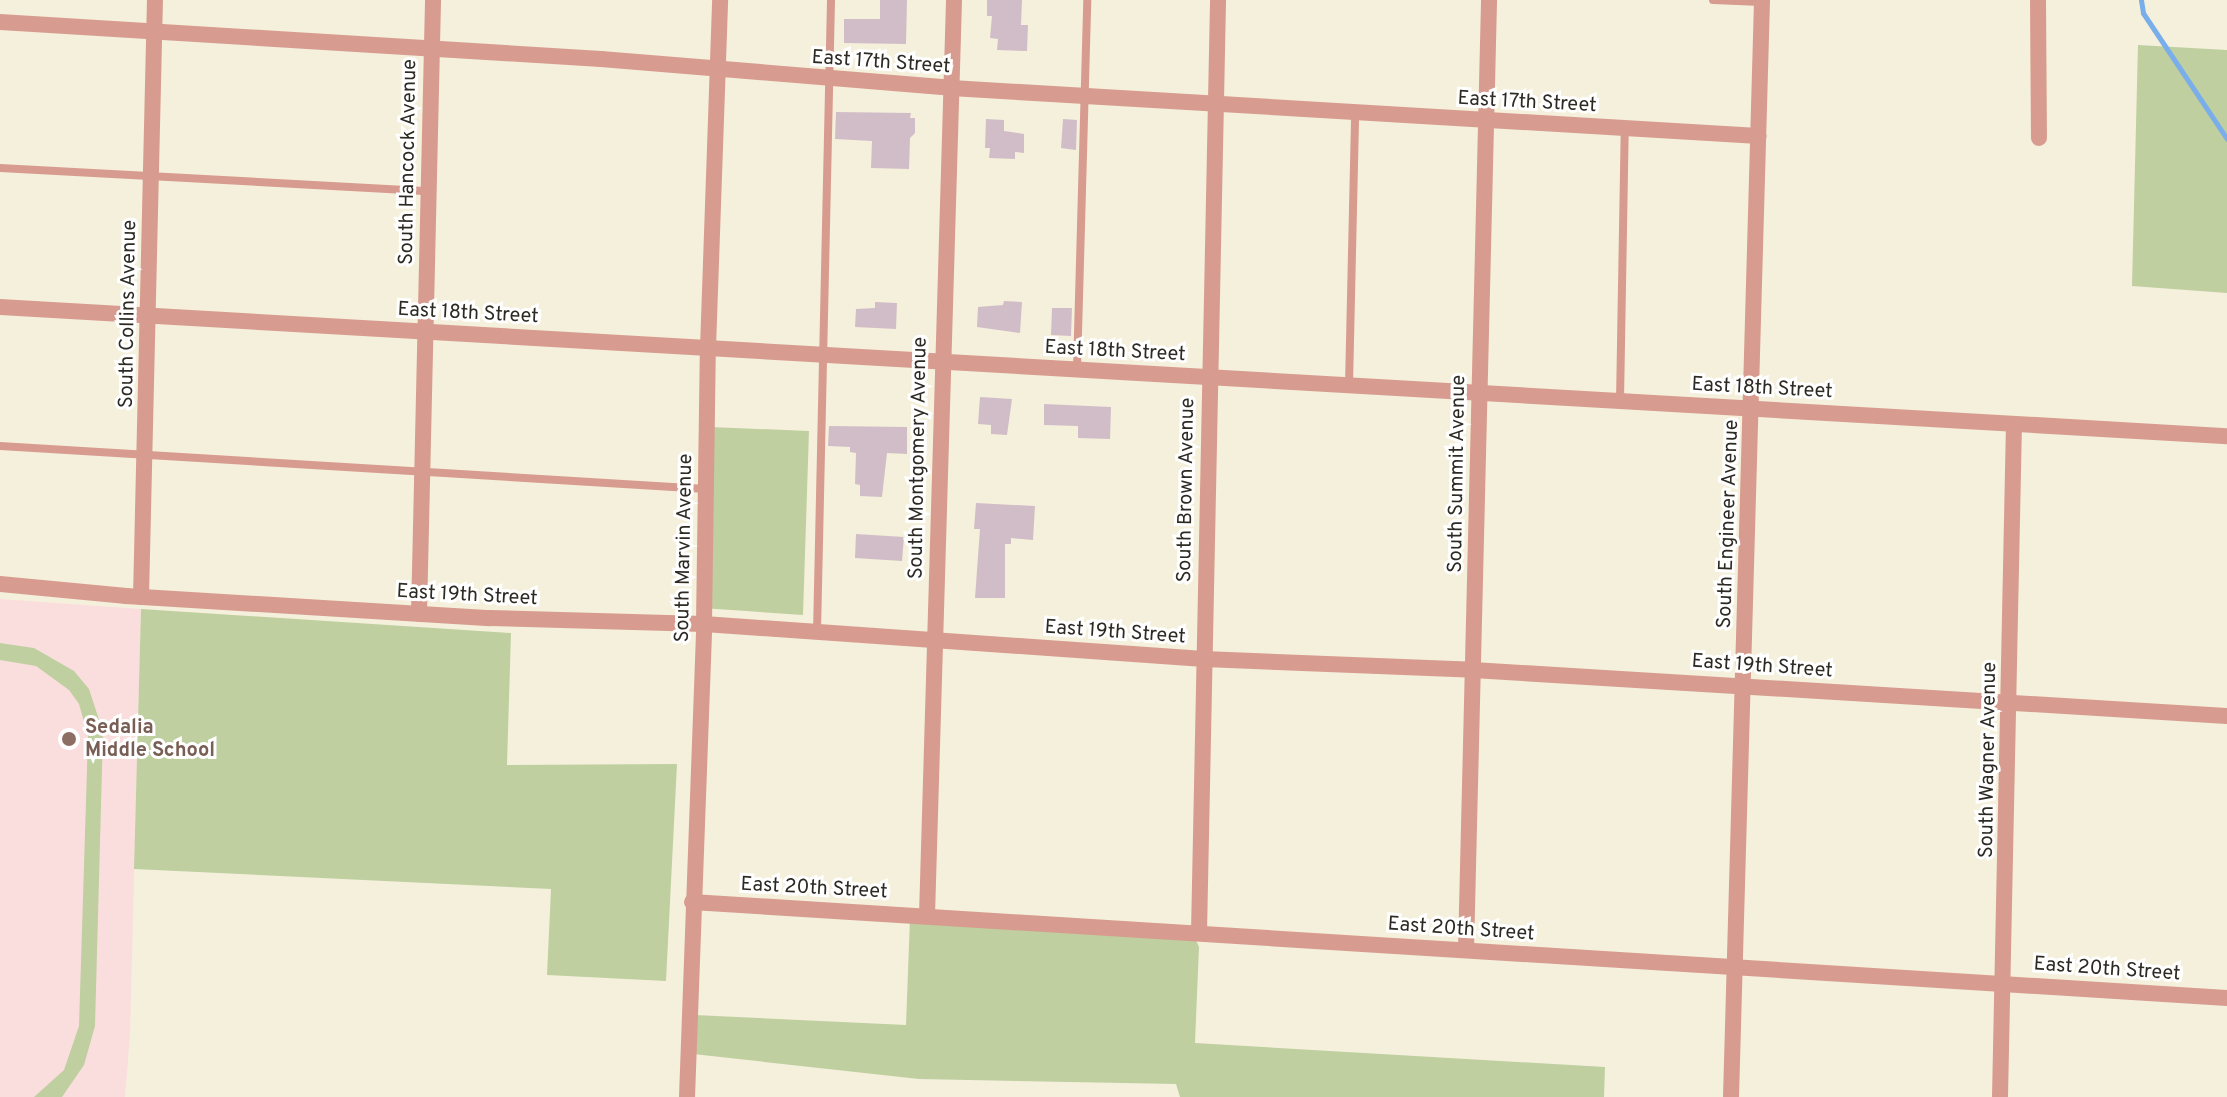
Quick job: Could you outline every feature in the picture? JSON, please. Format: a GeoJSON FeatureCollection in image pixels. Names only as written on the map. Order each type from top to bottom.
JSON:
{"type":"FeatureCollection","features":[{"type":"Feature","properties":{"kind":"street","name":"South Collins Avenue"},"geometry":{"type":"LineString","coordinates":[[141,597],[155,0]]}},
{"type":"Feature","properties":{"kind":"street","name":"South Hancock Avenue"},"geometry":{"type":"LineString","coordinates":[[419,614],[433,0]]}},
{"type":"Feature","properties":{"kind":"street","name":"South Marvin Avenue"},"geometry":{"type":"LineString","coordinates":[[687,1097],[704,624],[708,348],[720,0]]}},
{"type":"Feature","properties":{"kind":"street","name":"South Montgomery Avenue"},"geometry":{"type":"LineString","coordinates":[[927,916],[936,642],[940,362],[954,0]]}},
{"type":"Feature","properties":{"kind":"street","name":"South Brown Avenue"},"geometry":{"type":"LineString","coordinates":[[1199,933],[1218,0]]}},
{"type":"Feature","properties":{"kind":"street","name":"South Summit Avenue"},"geometry":{"type":"LineString","coordinates":[[1466,950],[1489,0]]}},
{"type":"Feature","properties":{"kind":"street"},"geometry":{"type":"LineString","coordinates":[[2038,0],[2039,138]]}},
{"type":"Feature","properties":{"kind":"street","name":"South Engineer Avenue"},"geometry":{"type":"LineString","coordinates":[[1731,1097],[1753,409],[1762,1]]}},
{"type":"Feature","properties":{"kind":"street","name":"East 17th Street"},"geometry":{"type":"LineString","coordinates":[[0,22],[432,49],[1084,97],[1759,136]]}},
{"type":"Feature","properties":{"kind":"street","name":"East 18th Street"},"geometry":{"type":"LineString","coordinates":[[0,307],[2227,436]]}},
{"type":"Feature","properties":{"kind":"street","name":"South Wagner Avenue"},"geometry":{"type":"LineString","coordinates":[[2000,1097],[2014,424]]}},
{"type":"Feature","properties":{"kind":"street","name":"East 19th Street"},"geometry":{"type":"LineString","coordinates":[[0,584],[141,597],[419,614],[704,624],[1204,659],[1473,670],[2227,716]]}},
{"type":"Feature","properties":{"kind":"street","name":"East 20th Street"},"geometry":{"type":"LineString","coordinates":[[692,902],[2227,998]]}},
{"type":"Feature","properties":{"kind":"lane"},"geometry":{"type":"LineString","coordinates":[[817,632],[831,0]]}},
{"type":"Feature","properties":{"kind":"lane"},"geometry":{"type":"LineString","coordinates":[[1077,370],[1087,0]]}},
{"type":"Feature","properties":{"kind":"lane"},"geometry":{"type":"LineString","coordinates":[[1713,0],[1762,1]]}},
{"type":"Feature","properties":{"kind":"lane"},"geometry":{"type":"LineString","coordinates":[[1349,385],[1355,113]]}},
{"type":"Feature","properties":{"kind":"lane"},"geometry":{"type":"LineString","coordinates":[[1620,401],[1625,128]]}},
{"type":"Feature","properties":{"kind":"lane"},"geometry":{"type":"LineString","coordinates":[[0,168],[428,191]]}},
{"type":"Feature","properties":{"kind":"lane"},"geometry":{"type":"LineString","coordinates":[[0,446],[706,489]]}},
{"type":"Feature","properties":{"kind":"shaded area","name":"Sedalia Middle School"},"geometry":{"type":"Polygon","coordinates":[[[0,599],[141,609],[130,1035],[125,1097],[0,1097],[0,599]]]}},
{"type":"Feature","properties":{"kind":"green space"},"geometry":{"type":"Polygon","coordinates":[[[2138,45],[2227,50],[2227,293],[2132,286],[2138,45]]]}},
{"type":"Feature","properties":{"kind":"green space"},"geometry":{"type":"Polygon","coordinates":[[[710,427],[809,431],[803,615],[702,608],[710,427]]]}},
{"type":"Feature","properties":{"kind":"green space"},"geometry":{"type":"Polygon","coordinates":[[[141,609],[511,633],[507,765],[677,764],[666,981],[547,975],[551,889],[134,869],[141,609]]]}},
{"type":"Feature","properties":{"kind":"green space"},"geometry":{"type":"Polygon","coordinates":[[[0,643],[34,648],[74,671],[89,689],[103,732],[95,1026],[84,1065],[62,1097],[34,1097],[64,1070],[79,1026],[88,736],[79,704],[69,690],[36,666],[0,660],[0,643]]]}},
{"type":"Feature","properties":{"kind":"green space"},"geometry":{"type":"Polygon","coordinates":[[[910,918],[1195,938],[1199,947],[1195,1043],[1605,1067],[1604,1097],[1180,1097],[1176,1084],[919,1079],[693,1054],[695,1015],[906,1025],[910,918]]]}},
{"type":"Feature","properties":{"kind":"building"},"geometry":{"type":"Polygon","coordinates":[[[880,0],[907,0],[906,44],[844,43],[844,19],[880,19],[880,0]]]}},
{"type":"Feature","properties":{"kind":"building"},"geometry":{"type":"Polygon","coordinates":[[[987,0],[1022,0],[1021,25],[1028,25],[1027,51],[997,50],[998,39],[990,38],[992,16],[987,16],[987,0]]]}},
{"type":"Feature","properties":{"kind":"building"},"geometry":{"type":"Polygon","coordinates":[[[836,112],[911,113],[910,118],[915,118],[915,133],[910,138],[909,169],[871,168],[872,141],[835,139],[836,112]]]}},
{"type":"Feature","properties":{"kind":"building"},"geometry":{"type":"Polygon","coordinates":[[[986,119],[1004,120],[1004,131],[1024,134],[1024,153],[1015,152],[1015,159],[989,158],[990,148],[985,148],[986,119]]]}},
{"type":"Feature","properties":{"kind":"building"},"geometry":{"type":"Polygon","coordinates":[[[1063,119],[1077,120],[1076,150],[1061,148],[1063,119]]]}},
{"type":"Feature","properties":{"kind":"building"},"geometry":{"type":"Polygon","coordinates":[[[1004,301],[1022,302],[1020,333],[977,327],[978,307],[1003,305],[1004,301]]]}},
{"type":"Feature","properties":{"kind":"building"},"geometry":{"type":"Polygon","coordinates":[[[875,302],[897,303],[896,329],[855,327],[856,309],[875,308],[875,302]]]}},
{"type":"Feature","properties":{"kind":"building"},"geometry":{"type":"Polygon","coordinates":[[[1052,308],[1072,308],[1071,336],[1051,335],[1052,308]]]}},
{"type":"Feature","properties":{"kind":"building"},"geometry":{"type":"Polygon","coordinates":[[[980,397],[1012,399],[1007,435],[991,434],[991,425],[978,424],[980,397]]]}},
{"type":"Feature","properties":{"kind":"building"},"geometry":{"type":"Polygon","coordinates":[[[1044,404],[1111,407],[1110,439],[1078,438],[1078,426],[1044,425],[1044,404]]]}},
{"type":"Feature","properties":{"kind":"building"},"geometry":{"type":"Polygon","coordinates":[[[829,426],[907,427],[907,454],[887,453],[882,497],[860,496],[860,485],[855,484],[856,453],[850,452],[850,447],[828,446],[829,426]]]}},
{"type":"Feature","properties":{"kind":"building"},"geometry":{"type":"Polygon","coordinates":[[[976,503],[1035,506],[1033,540],[1011,538],[1011,544],[1005,544],[1005,598],[975,598],[980,529],[974,529],[976,503]]]}},
{"type":"Feature","properties":{"kind":"building"},"geometry":{"type":"Polygon","coordinates":[[[856,534],[904,537],[902,561],[855,558],[856,534]]]}},
{"type":"Feature","properties":{"kind":"waterway"},"geometry":{"type":"LineString","coordinates":[[2141,0],[2143,13],[2227,139]]}},
{"type":"Feature","properties":{"kind":"place","name":"Sedalia Middle School"},"geometry":{"type":"Point","coordinates":[69,739]}}]}
